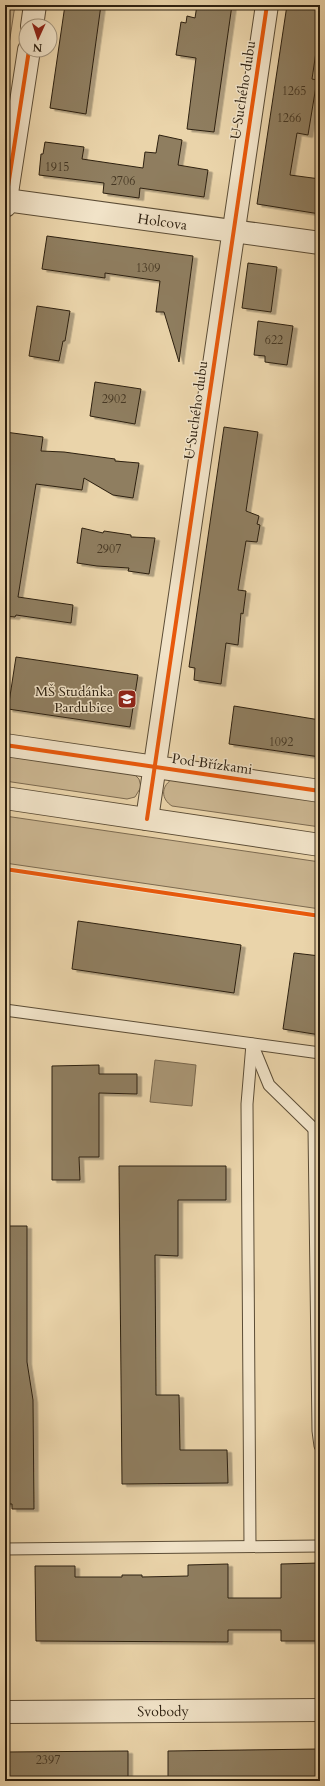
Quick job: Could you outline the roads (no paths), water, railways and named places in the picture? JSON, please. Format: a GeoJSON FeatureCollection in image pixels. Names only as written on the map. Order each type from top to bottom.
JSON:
{"type":"FeatureCollection","features":[{"type":"Feature","properties":{"kind":"street"},"geometry":{"type":"LineString","coordinates":[[34,18],[36,5]]}},
{"type":"Feature","properties":{"kind":"street","name":"U Suchého dubu"},"geometry":{"type":"LineString","coordinates":[[147,819],[267,5]]}},
{"type":"Feature","properties":{"kind":"street"},"geometry":{"type":"LineString","coordinates":[[5,202],[28,58]]}},
{"type":"Feature","properties":{"kind":"street","name":"Holcova"},"geometry":{"type":"LineString","coordinates":[[5,202],[320,243]]}},
{"type":"Feature","properties":{"kind":"street","name":"Pod Břízkami"},"geometry":{"type":"LineString","coordinates":[[5,744],[320,791]]}},
{"type":"Feature","properties":{"kind":"street"},"geometry":{"type":"LineString","coordinates":[[5,798],[320,845]]}},
{"type":"Feature","properties":{"kind":"street","name":"Svobody"},"geometry":{"type":"LineString","coordinates":[[5,1712],[320,1710]]}},
{"type":"Feature","properties":{"kind":"lane"},"geometry":{"type":"LineString","coordinates":[[5,1010],[320,1053]]}},
{"type":"Feature","properties":{"kind":"lane"},"geometry":{"type":"LineString","coordinates":[[252,1044],[269,1086],[317,1129],[318,1431],[320,1446]]}},
{"type":"Feature","properties":{"kind":"lane"},"geometry":{"type":"LineString","coordinates":[[250,1546],[248,1104],[252,1044]]}},
{"type":"Feature","properties":{"kind":"lane"},"geometry":{"type":"LineString","coordinates":[[5,1549],[320,1546]]}},
{"type":"Feature","properties":{"kind":"place","name":"MŠ Studánka Pardubice"},"geometry":{"type":"Point","coordinates":[127,699]}}]}
